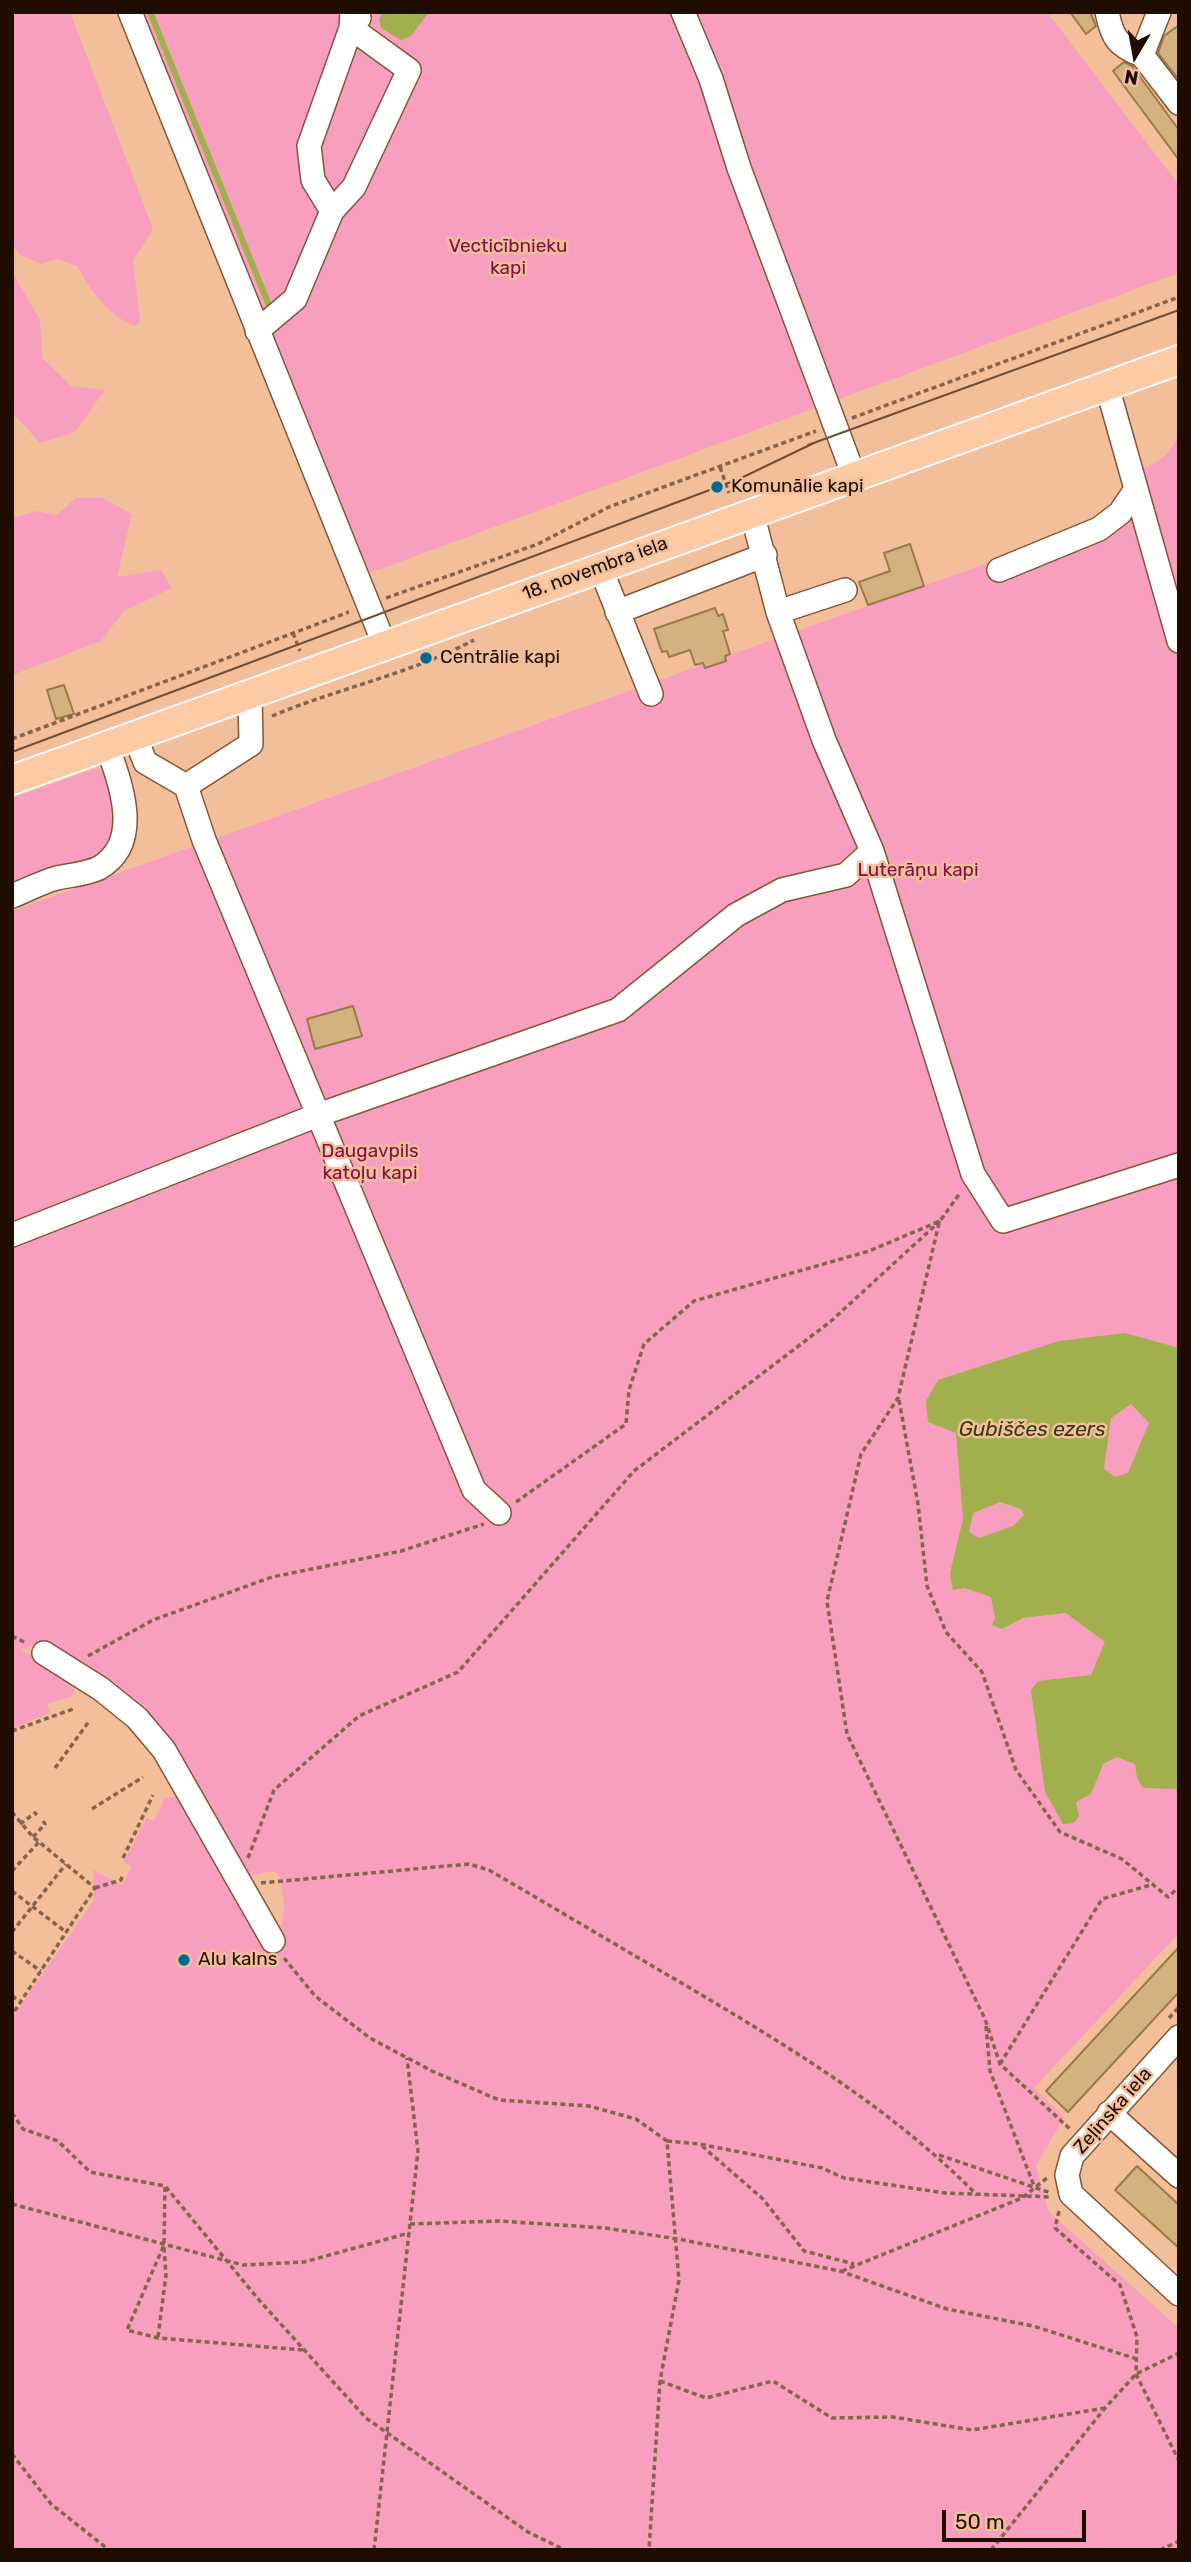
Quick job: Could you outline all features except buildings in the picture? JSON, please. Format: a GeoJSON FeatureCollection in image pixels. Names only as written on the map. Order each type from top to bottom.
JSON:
{"type":"FeatureCollection","features":[{"type":"Feature","properties":{"kind":"main road","name":"18. novembra iela"},"geometry":{"type":"LineString","coordinates":[[12,780],[1179,360]]}},
{"type":"Feature","properties":{"kind":"street"},"geometry":{"type":"LineString","coordinates":[[130,12],[385,646]]}},
{"type":"Feature","properties":{"kind":"street"},"geometry":{"type":"LineString","coordinates":[[683,12],[711,79],[739,169],[854,476]]}},
{"type":"Feature","properties":{"kind":"street"},"geometry":{"type":"LineString","coordinates":[[1107,12],[1112,36],[1122,47],[1142,55],[1179,103]]}},
{"type":"Feature","properties":{"kind":"street"},"geometry":{"type":"LineString","coordinates":[[1142,55],[1159,12]]}},
{"type":"Feature","properties":{"kind":"street"},"geometry":{"type":"LineString","coordinates":[[257,331],[295,299],[332,211],[354,187],[410,70],[356,18],[309,146],[313,180],[332,211]]}},
{"type":"Feature","properties":{"kind":"street"},"geometry":{"type":"LineString","coordinates":[[1107,386],[1179,641]]}},
{"type":"Feature","properties":{"kind":"street"},"geometry":{"type":"LineString","coordinates":[[999,570],[1099,529],[1120,513],[1136,489]]}},
{"type":"Feature","properties":{"kind":"street"},"geometry":{"type":"LineString","coordinates":[[751,513],[765,555],[778,612],[824,740],[872,851],[974,1174],[1003,1221],[1179,1165]]}},
{"type":"Feature","properties":{"kind":"street"},"geometry":{"type":"LineString","coordinates":[[617,612],[765,555]]}},
{"type":"Feature","properties":{"kind":"street"},"geometry":{"type":"LineString","coordinates":[[600,567],[651,694]]}},
{"type":"Feature","properties":{"kind":"street"},"geometry":{"type":"LineString","coordinates":[[778,612],[845,590]]}},
{"type":"Feature","properties":{"kind":"street"},"geometry":{"type":"LineString","coordinates":[[187,786],[251,744],[250,695]]}},
{"type":"Feature","properties":{"kind":"street"},"geometry":{"type":"LineString","coordinates":[[135,736],[145,762],[187,786],[204,840],[474,1490],[499,1513]]}},
{"type":"Feature","properties":{"kind":"street"},"geometry":{"type":"LineString","coordinates":[[12,896],[55,879],[97,869],[117,854],[126,828],[120,781],[107,746]]}},
{"type":"Feature","properties":{"kind":"street"},"geometry":{"type":"LineString","coordinates":[[12,1235],[318,1115],[618,1010],[736,915],[782,890],[846,875],[872,851]]}},
{"type":"Feature","properties":{"kind":"street"},"geometry":{"type":"LineString","coordinates":[[44,1653],[101,1689],[137,1718],[164,1750],[273,1941]]}},
{"type":"Feature","properties":{"kind":"street","name":"Zeļinska iela"},"geometry":{"type":"LineString","coordinates":[[1067,2189],[1072,2156],[1179,2037]]}},
{"type":"Feature","properties":{"kind":"street"},"geometry":{"type":"LineString","coordinates":[[1109,2113],[1179,2176]]}},
{"type":"Feature","properties":{"kind":"street"},"geometry":{"type":"LineString","coordinates":[[1067,2189],[1179,2294]]}},
{"type":"Feature","properties":{"kind":"path"},"geometry":{"type":"LineString","coordinates":[[12,739],[538,544],[609,507],[1179,297]]}},
{"type":"Feature","properties":{"kind":"path"},"geometry":{"type":"LineString","coordinates":[[720,467],[729,493]]}},
{"type":"Feature","properties":{"kind":"path"},"geometry":{"type":"LineString","coordinates":[[293,633],[301,654]]}},
{"type":"Feature","properties":{"kind":"path"},"geometry":{"type":"LineString","coordinates":[[974,1174],[940,1221],[830,1322],[634,1471],[457,1672],[359,1716],[274,1790],[240,1885],[469,1864],[489,1870],[764,2032],[874,2104],[936,2154],[977,2195]]}},
{"type":"Feature","properties":{"kind":"path"},"geometry":{"type":"LineString","coordinates":[[68,1668],[153,1619],[180,1608],[272,1577],[401,1551],[480,1528],[626,1424],[629,1390],[643,1344],[694,1301],[869,1251],[940,1221]]}},
{"type":"Feature","properties":{"kind":"path"},"geometry":{"type":"LineString","coordinates":[[940,1221],[898,1398],[861,1454],[827,1601],[847,1734],[985,2019],[1000,2064],[1084,2142]]}},
{"type":"Feature","properties":{"kind":"path"},"geometry":{"type":"LineString","coordinates":[[898,1398],[918,1504],[927,1586],[946,1632],[982,1672],[1016,1770],[1060,1832],[1122,1859],[1168,1897],[1179,1887]]}},
{"type":"Feature","properties":{"kind":"path"},"geometry":{"type":"LineString","coordinates":[[12,1731],[73,1709]]}},
{"type":"Feature","properties":{"kind":"path"},"geometry":{"type":"LineString","coordinates":[[55,1769],[90,1720]]}},
{"type":"Feature","properties":{"kind":"path"},"geometry":{"type":"LineString","coordinates":[[92,1809],[144,1777]]}},
{"type":"Feature","properties":{"kind":"path"},"geometry":{"type":"LineString","coordinates":[[123,1858],[153,1795]]}},
{"type":"Feature","properties":{"kind":"path"},"geometry":{"type":"LineString","coordinates":[[12,1812],[14,1819],[33,1837],[95,1888]]}},
{"type":"Feature","properties":{"kind":"path"},"geometry":{"type":"LineString","coordinates":[[20,1824],[35,1813],[37,1815]]}},
{"type":"Feature","properties":{"kind":"path"},"geometry":{"type":"LineString","coordinates":[[33,1837],[46,1824],[43,1821]]}},
{"type":"Feature","properties":{"kind":"path"},"geometry":{"type":"LineString","coordinates":[[12,1871],[39,1842]]}},
{"type":"Feature","properties":{"kind":"path"},"geometry":{"type":"LineString","coordinates":[[12,1932],[66,1864]]}},
{"type":"Feature","properties":{"kind":"path"},"geometry":{"type":"LineString","coordinates":[[12,2015],[95,1888],[121,1880],[123,1874]]}},
{"type":"Feature","properties":{"kind":"path"},"geometry":{"type":"LineString","coordinates":[[1000,2064],[1101,1899],[1154,1884]]}},
{"type":"Feature","properties":{"kind":"path"},"geometry":{"type":"LineString","coordinates":[[12,1891],[66,1932]]}},
{"type":"Feature","properties":{"kind":"path"},"geometry":{"type":"LineString","coordinates":[[273,1941],[291,1969],[315,1996],[370,2038],[499,2100],[589,2106],[636,2119],[667,2141],[699,2144],[822,2168],[844,2178],[1022,2198],[1044,2178],[1067,2189]]}},
{"type":"Feature","properties":{"kind":"path"},"geometry":{"type":"LineString","coordinates":[[12,1951],[41,1971]]}},
{"type":"Feature","properties":{"kind":"path"},"geometry":{"type":"LineString","coordinates":[[12,1996],[21,2002]]}},
{"type":"Feature","properties":{"kind":"path"},"geometry":{"type":"LineString","coordinates":[[985,2019],[990,2071],[1034,2186]]}},
{"type":"Feature","properties":{"kind":"path"},"geometry":{"type":"LineString","coordinates":[[374,2550],[418,2151],[407,2058]]}},
{"type":"Feature","properties":{"kind":"path"},"geometry":{"type":"LineString","coordinates":[[12,2113],[23,2129],[58,2141],[90,2172],[165,2186],[366,2418],[528,2532],[565,2550]]}},
{"type":"Feature","properties":{"kind":"path"},"geometry":{"type":"LineString","coordinates":[[649,2550],[660,2381],[680,2280],[667,2141]]}},
{"type":"Feature","properties":{"kind":"path"},"geometry":{"type":"LineString","coordinates":[[699,2144],[763,2199],[804,2251],[856,2265]]}},
{"type":"Feature","properties":{"kind":"path"},"geometry":{"type":"LineString","coordinates":[[936,2154],[1034,2186],[1067,2189]]}},
{"type":"Feature","properties":{"kind":"path"},"geometry":{"type":"LineString","coordinates":[[158,2338],[166,2276],[165,2186]]}},
{"type":"Feature","properties":{"kind":"path"},"geometry":{"type":"LineString","coordinates":[[840,2271],[1022,2198],[1067,2189]]}},
{"type":"Feature","properties":{"kind":"path"},"geometry":{"type":"LineString","coordinates":[[1067,2189],[1055,2228],[1120,2285],[1137,2337],[1136,2374],[1179,2461]]}},
{"type":"Feature","properties":{"kind":"path"},"geometry":{"type":"LineString","coordinates":[[12,2204],[72,2217],[243,2265],[304,2262],[409,2233]]}},
{"type":"Feature","properties":{"kind":"path"},"geometry":{"type":"LineString","coordinates":[[410,2224],[499,2221],[605,2228],[678,2239],[840,2271],[947,2309],[1033,2326],[1137,2359]]}},
{"type":"Feature","properties":{"kind":"path"},"geometry":{"type":"LineString","coordinates":[[164,2245],[127,2330],[158,2338],[305,2350]]}},
{"type":"Feature","properties":{"kind":"path"},"geometry":{"type":"LineString","coordinates":[[990,2550],[1105,2408],[1136,2374],[1179,2353]]}},
{"type":"Feature","properties":{"kind":"path"},"geometry":{"type":"LineString","coordinates":[[660,2381],[706,2398],[773,2381],[832,2418],[893,2417],[972,2430],[1105,2408]]}},
{"type":"Feature","properties":{"kind":"path"},"geometry":{"type":"LineString","coordinates":[[12,2454],[51,2504],[109,2550]]}},
{"type":"Feature","properties":{"kind":"path"},"geometry":{"type":"LineString","coordinates":[[1160,2550],[1179,2542]]}},
{"type":"Feature","properties":{"kind":"green space"},"geometry":{"type":"Polygon","coordinates":[[[12,12],[70,12],[153,229],[133,261],[140,322],[134,326],[115,315],[101,301],[77,266],[57,259],[41,264],[20,255],[12,245],[12,12]]]}},
{"type":"Feature","properties":{"kind":"green space","name":"Vecticībnieku kapi"},"geometry":{"type":"Polygon","coordinates":[[[142,12],[1047,12],[1179,185],[1179,273],[370,573],[142,12]]]}},
{"type":"Feature","properties":{"kind":"green space"},"geometry":{"type":"Polygon","coordinates":[[[12,272],[40,320],[42,358],[71,386],[105,390],[75,432],[40,443],[12,412],[12,272]]]}},
{"type":"Feature","properties":{"kind":"green space"},"geometry":{"type":"Polygon","coordinates":[[[1179,431],[1179,1933],[1034,2088],[1064,2117],[1036,2166],[1049,2212],[1179,2328],[1179,2550],[12,2550],[12,2018],[94,1900],[93,1870],[123,1885],[132,1866],[124,1862],[146,1818],[154,1821],[165,1798],[179,1796],[276,1937],[284,1906],[279,1875],[273,1871],[247,1876],[170,1745],[39,1643],[21,1650],[78,1681],[72,1696],[47,1704],[50,1713],[12,1728],[12,911],[1145,507],[1137,471],[1164,457],[1179,431]],[[1066,1613],[996,1618],[992,1625],[1002,1629],[1023,1618],[1066,1613]]]}},
{"type":"Feature","properties":{"kind":"green space"},"geometry":{"type":"Polygon","coordinates":[[[76,498],[103,498],[132,514],[117,577],[161,570],[172,588],[124,611],[101,641],[12,675],[12,518],[37,511],[56,515],[76,498]]]}},
{"type":"Feature","properties":{"kind":"green space"},"geometry":{"type":"Polygon","coordinates":[[[97,768],[107,774],[119,807],[108,853],[12,890],[12,798],[97,768]]]}},
{"type":"Feature","properties":{"kind":"water"},"geometry":{"type":"Polygon","coordinates":[[[384,12],[429,12],[411,36],[401,40],[381,28],[379,19],[384,12]]]}},
{"type":"Feature","properties":{"kind":"water","name":"Gubiščes ezers"},"geometry":{"type":"Polygon","coordinates":[[[1125,1333],[1179,1348],[1179,1789],[1143,1788],[1137,1778],[1135,1764],[1117,1757],[1103,1764],[1091,1794],[1076,1802],[1079,1816],[1074,1823],[1063,1824],[1045,1792],[1031,1690],[1038,1681],[1091,1675],[1105,1642],[1066,1613],[1023,1618],[1002,1629],[992,1625],[995,1618],[991,1597],[965,1588],[953,1590],[950,1573],[963,1519],[956,1433],[928,1422],[926,1401],[938,1380],[1059,1341],[1125,1333]],[[1131,1404],[1111,1418],[1104,1469],[1115,1477],[1128,1473],[1149,1423],[1131,1404]],[[1000,1502],[973,1513],[969,1532],[979,1538],[1013,1526],[1024,1515],[1021,1509],[1000,1502]]]}},
{"type":"Feature","properties":{"kind":"waterway"},"geometry":{"type":"LineString","coordinates":[[150,12],[268,303]]}},
{"type":"Feature","properties":{"kind":"tram line"},"geometry":{"type":"LineString","coordinates":[[808,445],[1179,310]]}},
{"type":"Feature","properties":{"kind":"tram line"},"geometry":{"type":"LineString","coordinates":[[12,752],[739,479],[816,442]]}},
{"type":"Feature","properties":{"kind":"place","name":"Komunālie kapi"},"geometry":{"type":"Point","coordinates":[717,487]}},
{"type":"Feature","properties":{"kind":"place","name":"Centrālie kapi"},"geometry":{"type":"Point","coordinates":[426,658]}},
{"type":"Feature","properties":{"kind":"place","name":"Alu kalns"},"geometry":{"type":"Point","coordinates":[184,1960]}},
{"type":"Feature","properties":{"kind":"park label","name":"Luterāņu kapi"},"geometry":{"type":"Point","coordinates":[918,871]}},
{"type":"Feature","properties":{"kind":"park label","name":"Daugavpils katoļu kapi"},"geometry":{"type":"Point","coordinates":[370,1163]}}]}
